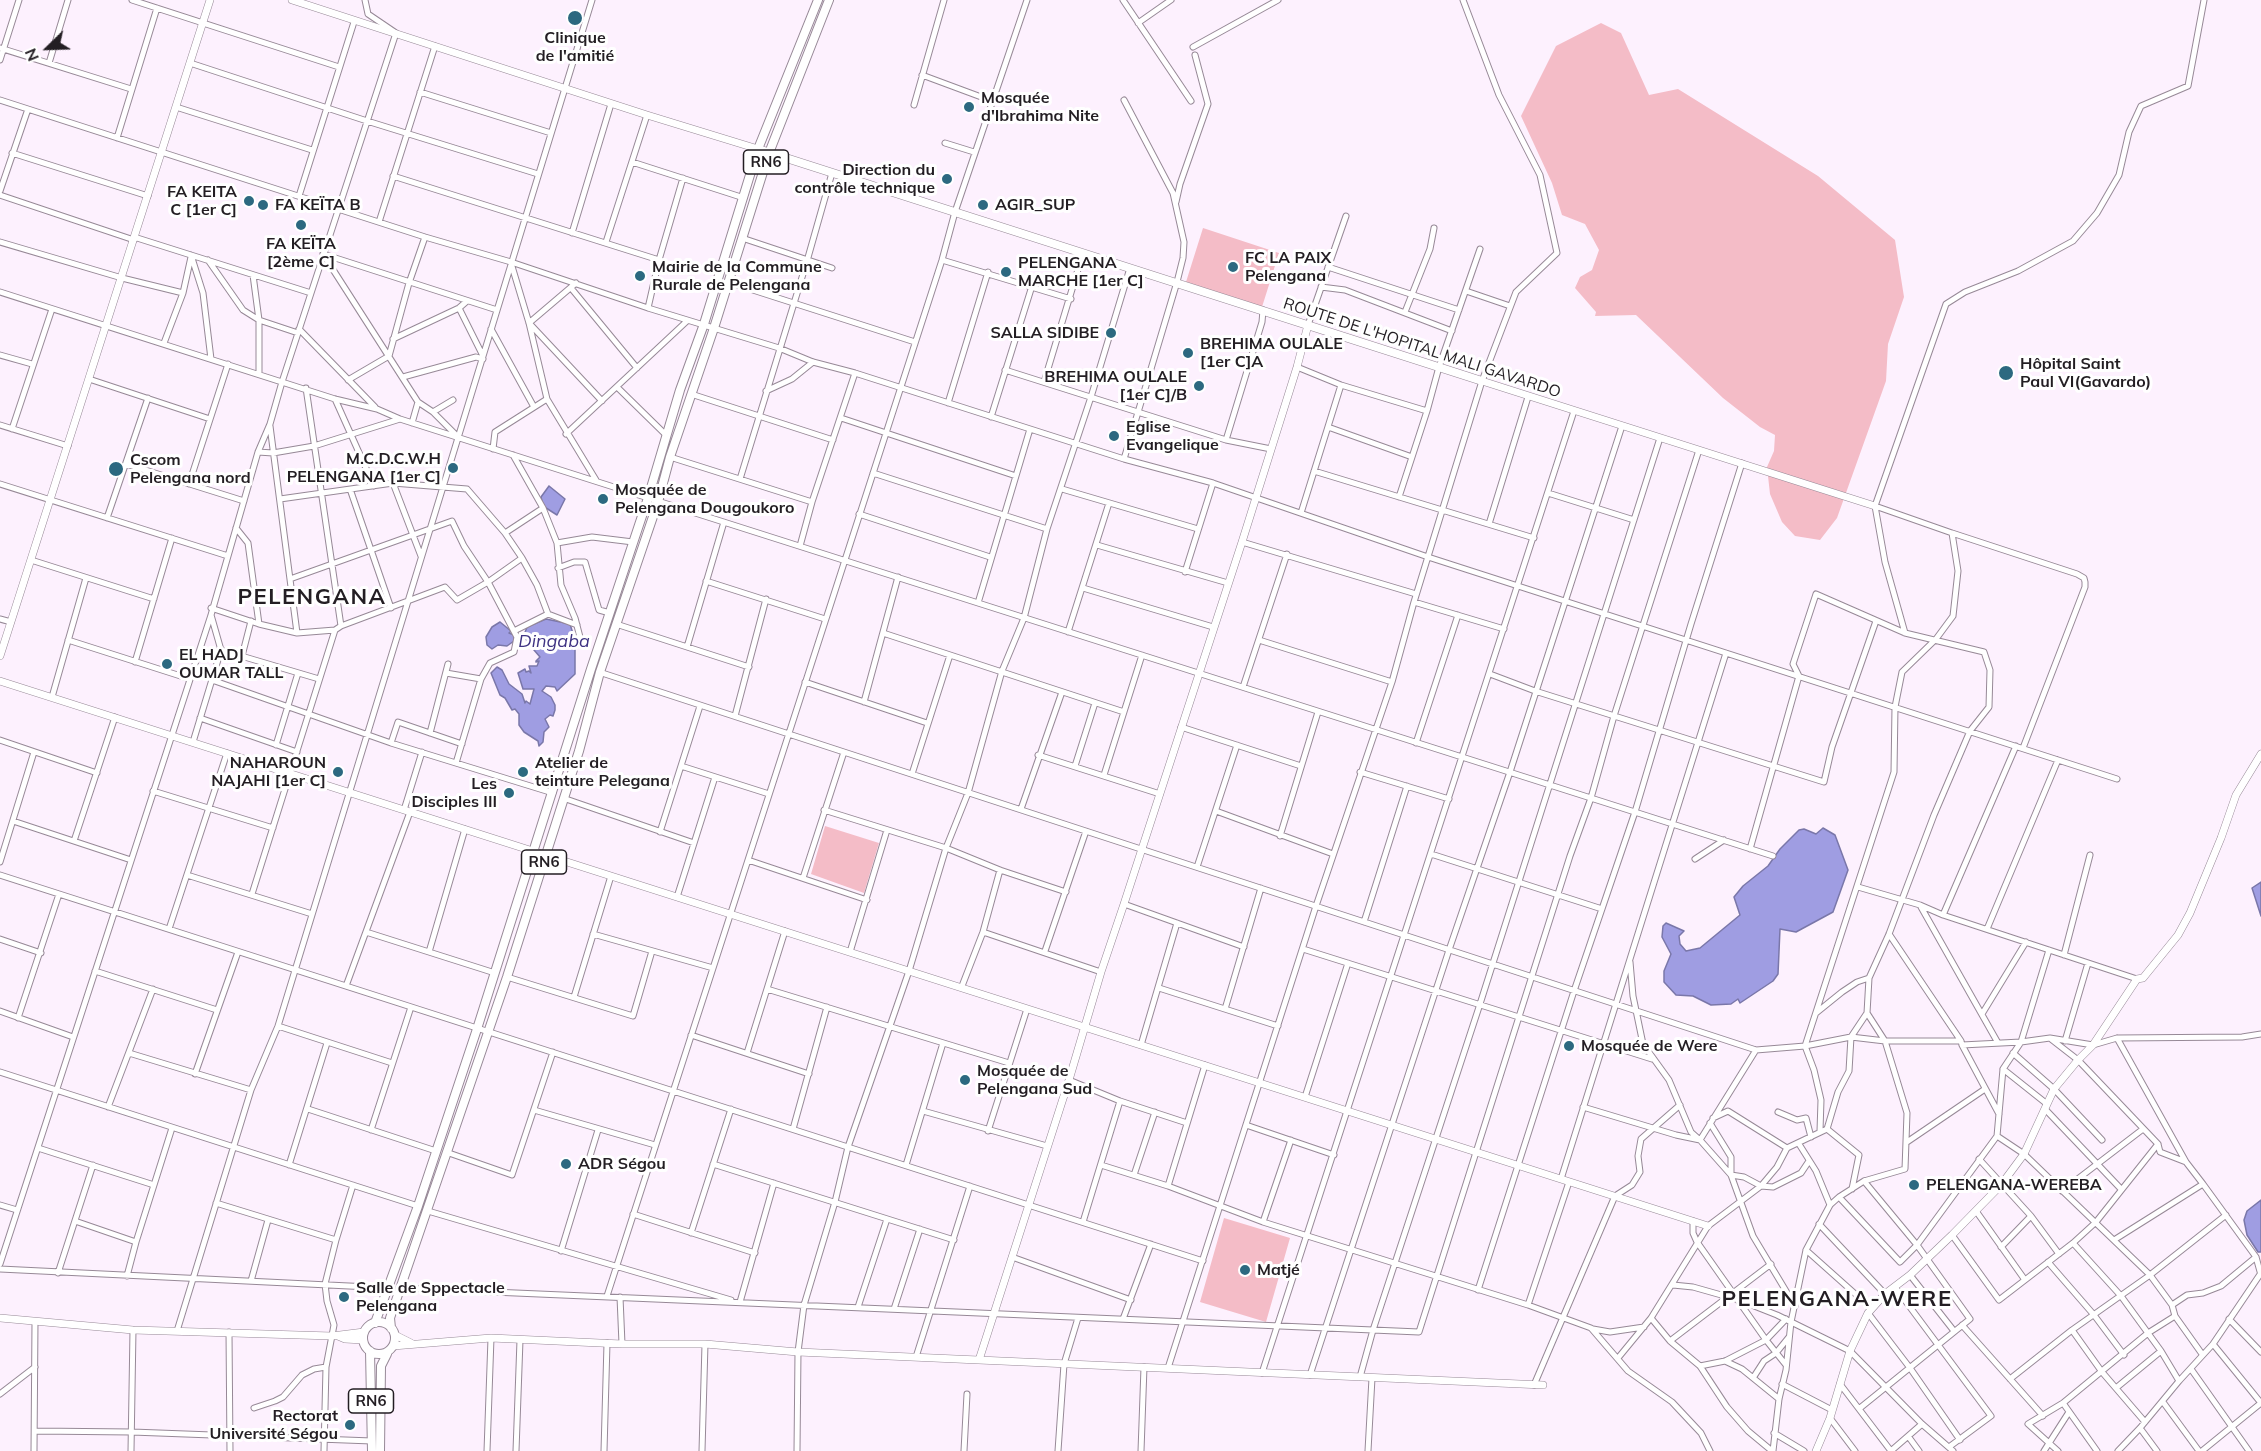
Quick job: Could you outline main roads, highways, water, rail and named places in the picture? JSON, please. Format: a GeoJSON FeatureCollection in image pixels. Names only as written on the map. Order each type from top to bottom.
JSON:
{"type":"FeatureCollection","features":[{"type":"Feature","properties":{"kind":"highway","name":"RN6"},"geometry":{"type":"LineString","coordinates":[[375,1323],[390,1288],[477,1029],[758,149],[818,0]]}},
{"type":"Feature","properties":{"kind":"highway","name":"RN6"},"geometry":{"type":"LineString","coordinates":[[393,1332],[390,1318],[507,977],[579,751],[600,672],[658,502],[670,457],[714,328],[769,153],[828,0]]}},
{"type":"Feature","properties":{"kind":"highway"},"geometry":{"type":"LineString","coordinates":[[381,1322],[393,1332],[393,1346],[387,1354],[375,1354],[370,1351],[364,1336],[375,1323],[381,1322]]}},
{"type":"Feature","properties":{"kind":"highway","name":"RN6"},"geometry":{"type":"LineString","coordinates":[[370,1351],[372,1446]]}},
{"type":"Feature","properties":{"kind":"highway","name":"RN6"},"geometry":{"type":"LineString","coordinates":[[380,1451],[381,1366],[387,1354]]}},
{"type":"Feature","properties":{"kind":"main road","name":"ROUTE DE L'HOPITAL MALI GAVARDO"},"geometry":{"type":"LineString","coordinates":[[758,149],[1482,381]]}},
{"type":"Feature","properties":{"kind":"water"},"geometry":{"type":"Polygon","coordinates":[[[549,486],[565,499],[557,515],[543,506],[541,497],[549,486]]]}},
{"type":"Feature","properties":{"kind":"water","name":"Dingaba"},"geometry":{"type":"Polygon","coordinates":[[[546,619],[570,624],[575,640],[575,674],[557,691],[555,687],[546,686],[542,691],[551,697],[555,710],[553,716],[550,715],[545,719],[549,727],[544,732],[543,742],[539,746],[538,741],[524,732],[519,725],[519,714],[515,709],[512,710],[505,698],[500,695],[491,673],[497,667],[502,670],[509,684],[522,694],[525,703],[526,701],[530,704],[534,689],[523,689],[518,673],[525,669],[526,672],[531,673],[529,666],[537,666],[539,661],[536,661],[540,657],[524,635],[527,627],[546,619]]]}},
{"type":"Feature","properties":{"kind":"water"},"geometry":{"type":"Polygon","coordinates":[[[500,622],[511,631],[509,633],[514,635],[514,641],[507,646],[498,645],[492,649],[487,645],[486,637],[492,627],[500,622]]]}},
{"type":"Feature","properties":{"kind":"water"},"geometry":{"type":"Polygon","coordinates":[[[1823,828],[1835,835],[1848,870],[1833,912],[1796,932],[1780,929],[1778,974],[1773,981],[1740,1003],[1738,999],[1731,1004],[1711,1005],[1693,996],[1676,995],[1664,982],[1664,971],[1671,954],[1662,937],[1663,926],[1666,923],[1684,931],[1679,936],[1680,944],[1686,951],[1700,948],[1740,915],[1734,897],[1743,886],[1768,866],[1780,849],[1799,830],[1804,829],[1816,834],[1823,828]]]}},
{"type":"Feature","properties":{"kind":"water"},"geometry":{"type":"Polygon","coordinates":[[[2261,882],[2261,916],[2252,888],[2261,882]]]}},
{"type":"Feature","properties":{"kind":"water"},"geometry":{"type":"Polygon","coordinates":[[[2261,1200],[2261,1252],[2258,1252],[2247,1235],[2244,1220],[2247,1211],[2261,1200]]]}},
{"type":"Feature","properties":{"kind":"place","name":"Clinique de l'amitié"},"geometry":{"type":"Point","coordinates":[575,18]}},
{"type":"Feature","properties":{"kind":"place","name":"Mosquée d'Ibrahima Nite"},"geometry":{"type":"Point","coordinates":[969,107]}},
{"type":"Feature","properties":{"kind":"place","name":"Direction du contrôle technique"},"geometry":{"type":"Point","coordinates":[947,179]}},
{"type":"Feature","properties":{"kind":"place","name":"FA KEITA C [1er C]"},"geometry":{"type":"Point","coordinates":[249,201]}},
{"type":"Feature","properties":{"kind":"place","name":"FA KEÏTA B"},"geometry":{"type":"Point","coordinates":[263,205]}},
{"type":"Feature","properties":{"kind":"place","name":"AGIR_SUP"},"geometry":{"type":"Point","coordinates":[983,205]}},
{"type":"Feature","properties":{"kind":"place","name":"FA KEÏTA [2ème C]"},"geometry":{"type":"Point","coordinates":[301,225]}},
{"type":"Feature","properties":{"kind":"place","name":"FC LA PAIX Pelengana"},"geometry":{"type":"Point","coordinates":[1233,267]}},
{"type":"Feature","properties":{"kind":"place","name":"PELENGANA MARCHE [1er C]"},"geometry":{"type":"Point","coordinates":[1006,272]}},
{"type":"Feature","properties":{"kind":"place","name":"Mairie de la Commune Rurale de Pelengana"},"geometry":{"type":"Point","coordinates":[640,276]}},
{"type":"Feature","properties":{"kind":"place","name":"SALLA SIDIBE"},"geometry":{"type":"Point","coordinates":[1111,333]}},
{"type":"Feature","properties":{"kind":"place","name":"BREHIMA OULALE [1er C]A"},"geometry":{"type":"Point","coordinates":[1188,353]}},
{"type":"Feature","properties":{"kind":"place","name":"Hôpital Saint Paul VI(Gavardo)"},"geometry":{"type":"Point","coordinates":[2006,373]}},
{"type":"Feature","properties":{"kind":"place","name":"BREHIMA OULALE [1er C]/B"},"geometry":{"type":"Point","coordinates":[1199,386]}},
{"type":"Feature","properties":{"kind":"place","name":"Eglise Evangelique"},"geometry":{"type":"Point","coordinates":[1114,436]}},
{"type":"Feature","properties":{"kind":"place","name":"M.C.D.C.W.H PELENGANA [1er C]"},"geometry":{"type":"Point","coordinates":[453,468]}},
{"type":"Feature","properties":{"kind":"place","name":"Cscom Pelengana nord"},"geometry":{"type":"Point","coordinates":[116,469]}},
{"type":"Feature","properties":{"kind":"place","name":"Mosquée de Pelengana Dougoukoro"},"geometry":{"type":"Point","coordinates":[603,499]}},
{"type":"Feature","properties":{"kind":"place","name":"EL HADJ OUMAR TALL"},"geometry":{"type":"Point","coordinates":[167,664]}},
{"type":"Feature","properties":{"kind":"place","name":"NAHAROUN NAJAHI [1er C]"},"geometry":{"type":"Point","coordinates":[338,772]}},
{"type":"Feature","properties":{"kind":"place","name":"Atelier de teinture Pelegana"},"geometry":{"type":"Point","coordinates":[523,772]}},
{"type":"Feature","properties":{"kind":"place","name":"Les Disciples III"},"geometry":{"type":"Point","coordinates":[509,793]}},
{"type":"Feature","properties":{"kind":"place","name":"Mosquée de Were"},"geometry":{"type":"Point","coordinates":[1569,1046]}},
{"type":"Feature","properties":{"kind":"place","name":"Mosquée de Pelengana Sud"},"geometry":{"type":"Point","coordinates":[965,1080]}},
{"type":"Feature","properties":{"kind":"place","name":"ADR Ségou"},"geometry":{"type":"Point","coordinates":[566,1164]}},
{"type":"Feature","properties":{"kind":"place","name":"PELENGANA-WEREBA"},"geometry":{"type":"Point","coordinates":[1914,1185]}},
{"type":"Feature","properties":{"kind":"place","name":"Matjé"},"geometry":{"type":"Point","coordinates":[1245,1270]}},
{"type":"Feature","properties":{"kind":"place","name":"Salle de Sppectacle Pelengana"},"geometry":{"type":"Point","coordinates":[344,1297]}},
{"type":"Feature","properties":{"kind":"place","name":"Rectorat Université Ségou"},"geometry":{"type":"Point","coordinates":[350,1425]}},
{"type":"Feature","properties":{"kind":"district","name":"PELENGANA"},"geometry":{"type":"Point","coordinates":[312,597]}},
{"type":"Feature","properties":{"kind":"district","name":"PELENGANA-WERE"},"geometry":{"type":"Point","coordinates":[1837,1299]}}]}
